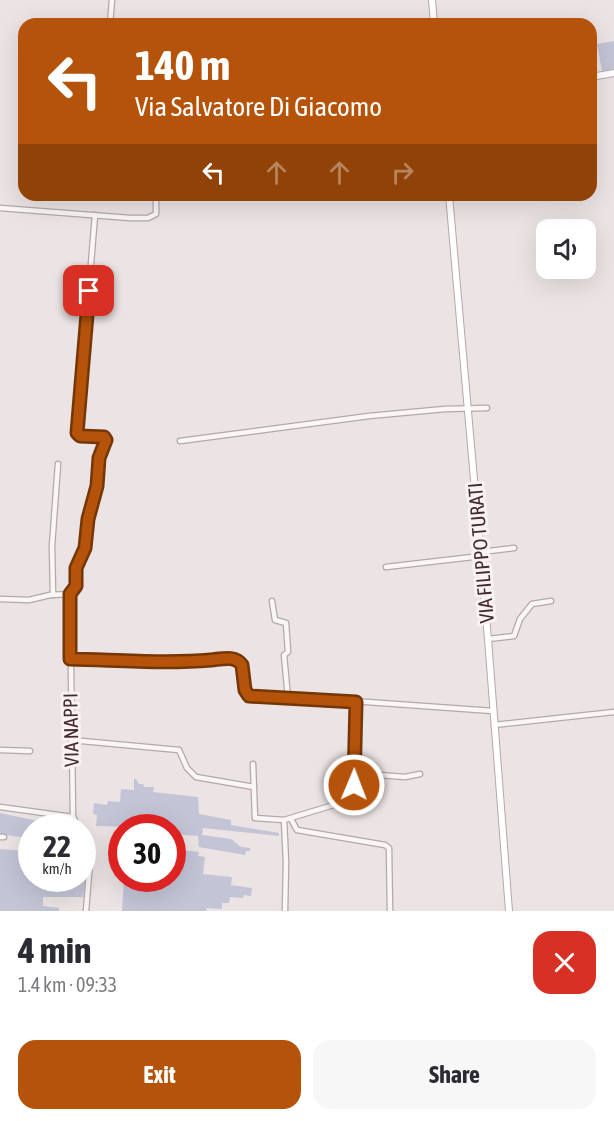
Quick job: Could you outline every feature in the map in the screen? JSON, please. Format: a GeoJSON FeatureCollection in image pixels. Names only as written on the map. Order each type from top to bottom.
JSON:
{"type":"FeatureCollection","features":[{"type":"Feature","properties":{"kind":"street"},"geometry":{"type":"LineString","coordinates":[[110,18],[112,0]]}},
{"type":"Feature","properties":{"kind":"street"},"geometry":{"type":"LineString","coordinates":[[432,0],[434,18]]}},
{"type":"Feature","properties":{"kind":"street"},"geometry":{"type":"LineString","coordinates":[[597,76],[614,73]]}},
{"type":"Feature","properties":{"kind":"street"},"geometry":{"type":"LineString","coordinates":[[0,208],[148,218],[156,214],[156,201]]}},
{"type":"Feature","properties":{"kind":"street","name":"VIA FILIPPO TURATI"},"geometry":{"type":"LineString","coordinates":[[450,201],[481,554],[509,911]]}},
{"type":"Feature","properties":{"kind":"street","name":"VIA NAPPI"},"geometry":{"type":"LineString","coordinates":[[73,814],[70,594],[76,586],[76,568],[85,548],[88,519],[97,486],[99,458],[106,440],[104,437],[80,436],[77,433],[96,215]]}},
{"type":"Feature","properties":{"kind":"street"},"geometry":{"type":"LineString","coordinates":[[180,441],[369,416],[445,409],[487,408]]}},
{"type":"Feature","properties":{"kind":"street"},"geometry":{"type":"LineString","coordinates":[[53,595],[52,546],[58,464]]}},
{"type":"Feature","properties":{"kind":"street"},"geometry":{"type":"LineString","coordinates":[[386,567],[514,548]]}},
{"type":"Feature","properties":{"kind":"street"},"geometry":{"type":"LineString","coordinates":[[0,599],[29,600],[70,594]]}},
{"type":"Feature","properties":{"kind":"street"},"geometry":{"type":"LineString","coordinates":[[272,601],[275,620],[286,623],[288,652],[284,655],[288,698]]}},
{"type":"Feature","properties":{"kind":"street"},"geometry":{"type":"LineString","coordinates":[[488,639],[514,636],[520,619],[531,604],[551,601]]}},
{"type":"Feature","properties":{"kind":"street"},"geometry":{"type":"LineString","coordinates":[[70,659],[198,661],[232,658],[240,661],[247,695],[252,697],[493,711]]}},
{"type":"Feature","properties":{"kind":"street"},"geometry":{"type":"LineString","coordinates":[[254,764],[255,818],[291,819],[352,799],[356,702]]}},
{"type":"Feature","properties":{"kind":"street"},"geometry":{"type":"LineString","coordinates":[[494,725],[614,712]]}},
{"type":"Feature","properties":{"kind":"street"},"geometry":{"type":"LineString","coordinates":[[71,740],[179,750],[187,768],[196,777],[254,787]]}},
{"type":"Feature","properties":{"kind":"street"},"geometry":{"type":"LineString","coordinates":[[0,750],[30,751]]}},
{"type":"Feature","properties":{"kind":"street"},"geometry":{"type":"LineString","coordinates":[[354,772],[405,777],[420,774]]}},
{"type":"Feature","properties":{"kind":"street"},"geometry":{"type":"LineString","coordinates":[[0,807],[51,814]]}},
{"type":"Feature","properties":{"kind":"street"},"geometry":{"type":"LineString","coordinates":[[291,819],[297,830],[386,845],[389,848],[390,911]]}},
{"type":"Feature","properties":{"kind":"street"},"geometry":{"type":"LineString","coordinates":[[284,820],[285,911]]}},
{"type":"Feature","properties":{"kind":"street"},"geometry":{"type":"LineString","coordinates":[[86,911],[88,892]]}},
{"type":"Feature","properties":{"kind":"shaded area"},"geometry":{"type":"Polygon","coordinates":[[[614,41],[614,69],[602,71],[597,44],[614,41]]]}},
{"type":"Feature","properties":{"kind":"shaded area"},"geometry":{"type":"Polygon","coordinates":[[[134,779],[136,779],[144,787],[154,787],[153,792],[198,797],[199,814],[231,820],[231,825],[279,833],[279,836],[203,828],[202,835],[231,839],[241,847],[250,848],[245,855],[199,847],[198,836],[186,835],[186,814],[108,814],[108,826],[96,826],[97,815],[93,814],[94,803],[107,805],[108,801],[120,802],[121,789],[134,790],[134,779]]]}},
{"type":"Feature","properties":{"kind":"shaded area"},"geometry":{"type":"Polygon","coordinates":[[[0,813],[18,817],[18,837],[0,834],[0,813]]]}},
{"type":"Feature","properties":{"kind":"shaded area"},"geometry":{"type":"Polygon","coordinates":[[[0,849],[18,850],[18,892],[84,892],[83,897],[43,897],[43,906],[59,908],[59,911],[0,911],[0,849]]]}},
{"type":"Feature","properties":{"kind":"shaded area"},"geometry":{"type":"Polygon","coordinates":[[[186,850],[199,852],[198,856],[205,857],[203,874],[232,877],[231,885],[252,888],[251,896],[230,897],[229,903],[222,903],[222,909],[122,911],[123,892],[186,892],[186,850]]]}},
{"type":"Feature","properties":{"kind":"route"},"geometry":{"type":"LineString","coordinates":[[89,291],[77,434],[104,437],[106,440],[99,458],[96,493],[88,519],[85,548],[76,568],[76,586],[70,594],[70,659],[198,661],[232,658],[240,661],[242,665],[245,690],[249,696],[356,702],[354,785]]}}]}
